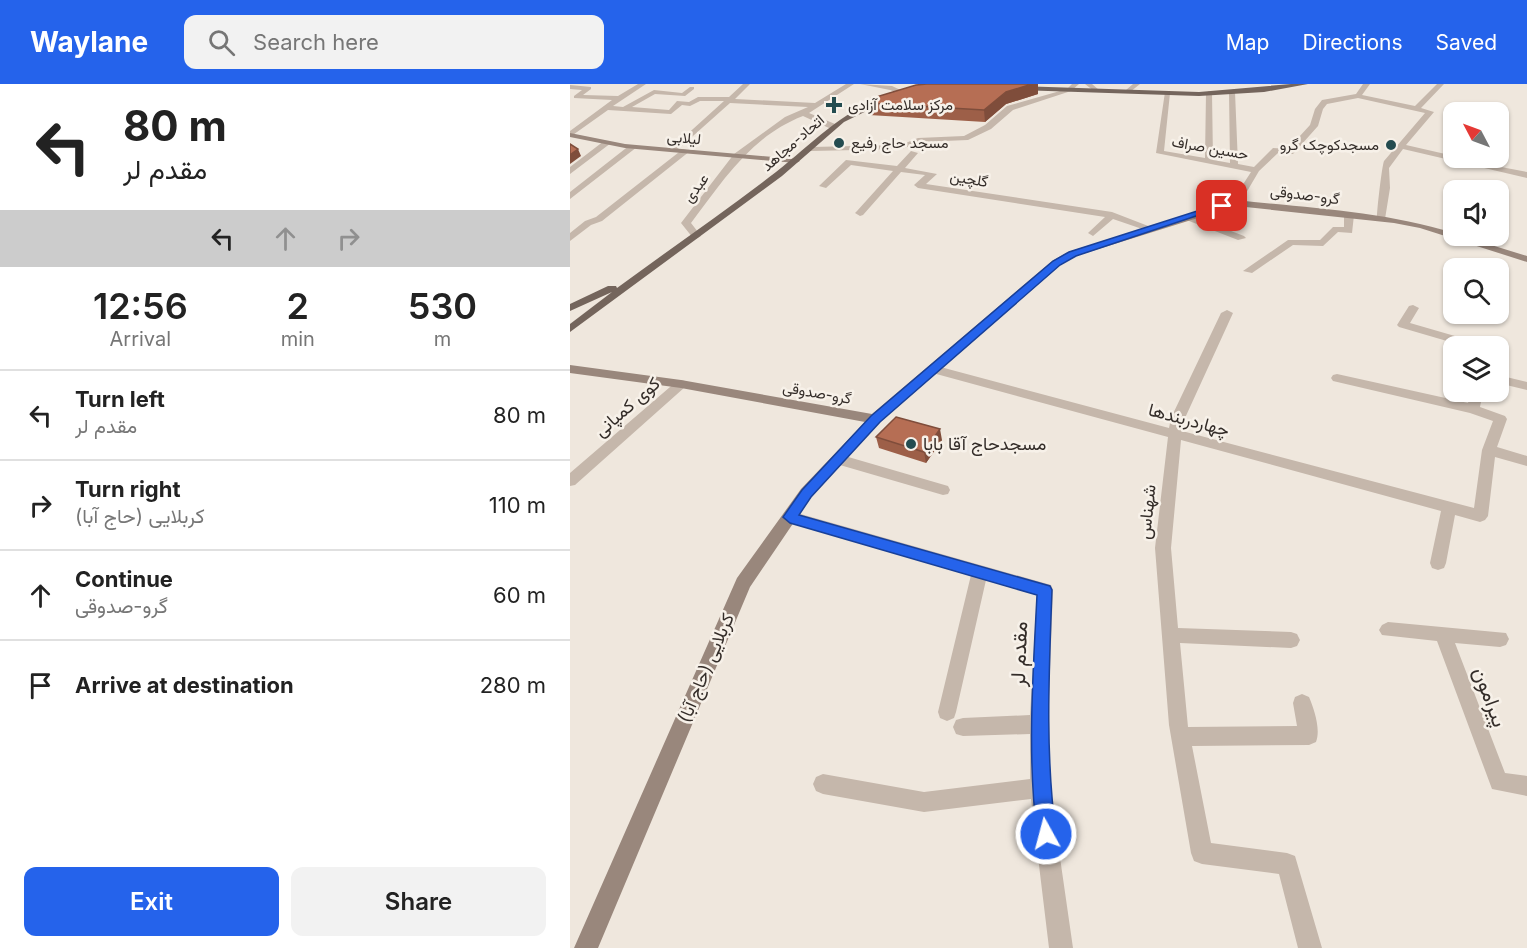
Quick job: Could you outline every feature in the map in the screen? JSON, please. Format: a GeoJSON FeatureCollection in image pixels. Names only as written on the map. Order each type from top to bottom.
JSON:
{"type":"FeatureCollection","features":[{"type":"Feature","properties":{"kind":"main road"},"geometry":{"type":"LineString","coordinates":[[1004,88],[1073,87],[1096,90],[1209,93],[1305,84]]}},
{"type":"Feature","properties":{"kind":"main road","name":"اتحاد-مجاهد"},"geometry":{"type":"LineString","coordinates":[[644,272],[796,161],[832,126],[851,113],[906,94],[916,93]]}},
{"type":"Feature","properties":{"kind":"main road"},"geometry":{"type":"LineString","coordinates":[[570,308],[644,272]]}},
{"type":"Feature","properties":{"kind":"main road"},"geometry":{"type":"LineString","coordinates":[[570,329],[644,272]]}},
{"type":"Feature","properties":{"kind":"street"},"geometry":{"type":"LineString","coordinates":[[570,135],[619,98],[643,84]]}},
{"type":"Feature","properties":{"kind":"street"},"geometry":{"type":"LineString","coordinates":[[675,150],[705,126],[716,111],[747,84]]}},
{"type":"Feature","properties":{"kind":"street"},"geometry":{"type":"LineString","coordinates":[[737,156],[788,119],[803,113],[850,84]]}},
{"type":"Feature","properties":{"kind":"street"},"geometry":{"type":"LineString","coordinates":[[863,84],[892,88],[906,94]]}},
{"type":"Feature","properties":{"kind":"street"},"geometry":{"type":"LineString","coordinates":[[1088,84],[1096,90]]}},
{"type":"Feature","properties":{"kind":"street"},"geometry":{"type":"LineString","coordinates":[[1128,91],[1137,84]]}},
{"type":"Feature","properties":{"kind":"street"},"geometry":{"type":"LineString","coordinates":[[1367,84],[1358,96],[1430,112],[1388,161],[1380,219]]}},
{"type":"Feature","properties":{"kind":"street"},"geometry":{"type":"LineString","coordinates":[[1417,108],[1441,84]]}},
{"type":"Feature","properties":{"kind":"street"},"geometry":{"type":"LineString","coordinates":[[571,86],[589,88],[576,97],[619,98]]}},
{"type":"Feature","properties":{"kind":"street"},"geometry":{"type":"LineString","coordinates":[[811,148],[902,147],[918,140],[964,138],[988,127],[1010,108],[1073,87]]}},
{"type":"Feature","properties":{"kind":"street"},"geometry":{"type":"LineString","coordinates":[[624,109],[654,92],[683,95],[692,88]]}},
{"type":"Feature","properties":{"kind":"street"},"geometry":{"type":"LineString","coordinates":[[1232,92],[1234,166]]}},
{"type":"Feature","properties":{"kind":"street","name":"حسین صراف"},"geometry":{"type":"LineString","coordinates":[[1167,93],[1160,153],[1256,170]]}},
{"type":"Feature","properties":{"kind":"street"},"geometry":{"type":"LineString","coordinates":[[1209,93],[1209,161]]}},
{"type":"Feature","properties":{"kind":"street","name":"حسین صراف"},"geometry":{"type":"LineString","coordinates":[[1236,203],[1256,170],[1276,150],[1290,152],[1314,126],[1319,109],[1325,102],[1358,96]]}},
{"type":"Feature","properties":{"kind":"street"},"geometry":{"type":"LineString","coordinates":[[606,108],[671,112],[680,103],[690,104],[698,99],[816,105]]}},
{"type":"Feature","properties":{"kind":"street"},"geometry":{"type":"LineString","coordinates":[[803,113],[832,126]]}},
{"type":"Feature","properties":{"kind":"street","name":"لیلابی"},"geometry":{"type":"LineString","coordinates":[[570,135],[633,147],[796,161]]}},
{"type":"Feature","properties":{"kind":"street"},"geometry":{"type":"LineString","coordinates":[[570,171],[607,143]]}},
{"type":"Feature","properties":{"kind":"street"},"geometry":{"type":"LineString","coordinates":[[1401,146],[1527,175]]}},
{"type":"Feature","properties":{"kind":"street"},"geometry":{"type":"LineString","coordinates":[[570,196],[633,147]]}},
{"type":"Feature","properties":{"kind":"street"},"geometry":{"type":"LineString","coordinates":[[570,238],[588,223],[599,219],[686,151]]}},
{"type":"Feature","properties":{"kind":"street"},"geometry":{"type":"LineString","coordinates":[[860,213],[897,169],[914,153]]}},
{"type":"Feature","properties":{"kind":"street","name":"عبدی"},"geometry":{"type":"LineString","coordinates":[[696,236],[686,223],[737,156]]}},
{"type":"Feature","properties":{"kind":"street","name":"گلچین"},"geometry":{"type":"LineString","coordinates":[[823,186],[849,162],[933,174],[918,185],[1112,215],[1150,229]]}},
{"type":"Feature","properties":{"kind":"street"},"geometry":{"type":"LineString","coordinates":[[570,185],[584,186]]}},
{"type":"Feature","properties":{"kind":"street","name":"گرو-صدوقی"},"geometry":{"type":"LineString","coordinates":[[570,369],[681,384],[875,419],[1056,263],[1072,254],[1236,203],[1349,215],[1422,226],[1527,259]]}},
{"type":"Feature","properties":{"kind":"street"},"geometry":{"type":"LineString","coordinates":[[1094,233],[1112,215]]}},
{"type":"Feature","properties":{"kind":"street"},"geometry":{"type":"LineString","coordinates":[[1248,271],[1291,242],[1323,243],[1336,229],[1349,231],[1349,215]]}},
{"type":"Feature","properties":{"kind":"street"},"geometry":{"type":"LineString","coordinates":[[1187,217],[1241,238]]}},
{"type":"Feature","properties":{"kind":"street"},"geometry":{"type":"LineString","coordinates":[[1413,308],[1403,325],[1443,337]]}},
{"type":"Feature","properties":{"kind":"street","name":"شهناس"},"geometry":{"type":"LineString","coordinates":[[1227,313],[1178,418],[1175,434],[1163,548],[1179,731],[1202,853],[1287,864],[1310,948]]}},
{"type":"Feature","properties":{"kind":"street","name":"چهاردربندها"},"geometry":{"type":"LineString","coordinates":[[933,369],[1480,516],[1489,450]]}},
{"type":"Feature","properties":{"kind":"street"},"geometry":{"type":"LineString","coordinates":[[1337,378],[1473,409],[1500,419],[1489,450],[1527,461]]}},
{"type":"Feature","properties":{"kind":"street"},"geometry":{"type":"LineString","coordinates":[[1509,382],[1527,386]]}},
{"type":"Feature","properties":{"kind":"street","name":"کوی کمپانی"},"geometry":{"type":"LineString","coordinates":[[570,481],[681,384]]}},
{"type":"Feature","properties":{"kind":"street"},"geometry":{"type":"LineString","coordinates":[[1473,409],[1475,402]]}},
{"type":"Feature","properties":{"kind":"street","name":"کربلایی (حاج آبا)"},"geometry":{"type":"LineString","coordinates":[[586,948],[743,583],[806,493],[875,419]]}},
{"type":"Feature","properties":{"kind":"street"},"geometry":{"type":"LineString","coordinates":[[838,459],[943,490]]}},
{"type":"Feature","properties":{"kind":"street"},"geometry":{"type":"LineString","coordinates":[[1438,563],[1442,507]]}},
{"type":"Feature","properties":{"kind":"street","name":"مقدم لر"},"geometry":{"type":"LineString","coordinates":[[790,517],[1044,590],[1039,724],[1040,788],[1061,948]]}},
{"type":"Feature","properties":{"kind":"street"},"geometry":{"type":"LineString","coordinates":[[947,712],[980,572]]}},
{"type":"Feature","properties":{"kind":"street","name":"پیرامون"},"geometry":{"type":"LineString","coordinates":[[1388,630],[1500,639]]}},
{"type":"Feature","properties":{"kind":"street","name":"پیرامون"},"geometry":{"type":"LineString","coordinates":[[1443,634],[1499,782],[1527,786]]}},
{"type":"Feature","properties":{"kind":"street"},"geometry":{"type":"LineString","coordinates":[[1170,635],[1292,640]]}},
{"type":"Feature","properties":{"kind":"street"},"geometry":{"type":"LineString","coordinates":[[1179,731],[1309,735],[1302,703]]}},
{"type":"Feature","properties":{"kind":"street"},"geometry":{"type":"LineString","coordinates":[[963,727],[1039,724]]}},
{"type":"Feature","properties":{"kind":"street"},"geometry":{"type":"LineString","coordinates":[[823,784],[924,802],[1040,788]]}},
{"type":"Feature","properties":{"kind":"building"},"geometry":{"type":"Polygon","coordinates":[[[1032,84],[1006,92],[984,110],[866,103],[866,100],[916,85],[1032,84]]]}},
{"type":"Feature","properties":{"kind":"building"},"geometry":{"type":"Polygon","coordinates":[[[570,144],[578,149],[570,155],[570,144]]]}},
{"type":"Feature","properties":{"kind":"building"},"geometry":{"type":"Polygon","coordinates":[[[896,417],[940,429],[924,452],[876,437],[896,417]]]}},
{"type":"Feature","properties":{"kind":"place","name":"مرکز سلامت آزادی"},"geometry":{"type":"Point","coordinates":[834,105]}},
{"type":"Feature","properties":{"kind":"place","name":"مسجد حاج رفیع"},"geometry":{"type":"Point","coordinates":[839,143]}},
{"type":"Feature","properties":{"kind":"place","name":"مسجدکوچک گرو"},"geometry":{"type":"Point","coordinates":[1391,145]}},
{"type":"Feature","properties":{"kind":"place","name":"مسجدحاج آقا بابا"},"geometry":{"type":"Point","coordinates":[911,444]}},
{"type":"Feature","properties":{"kind":"route"},"geometry":{"type":"LineString","coordinates":[[1046,834],[1040,788],[1039,724],[1044,590],[790,517],[806,493],[875,419],[1056,263],[1072,254],[1222,206]]}}]}
